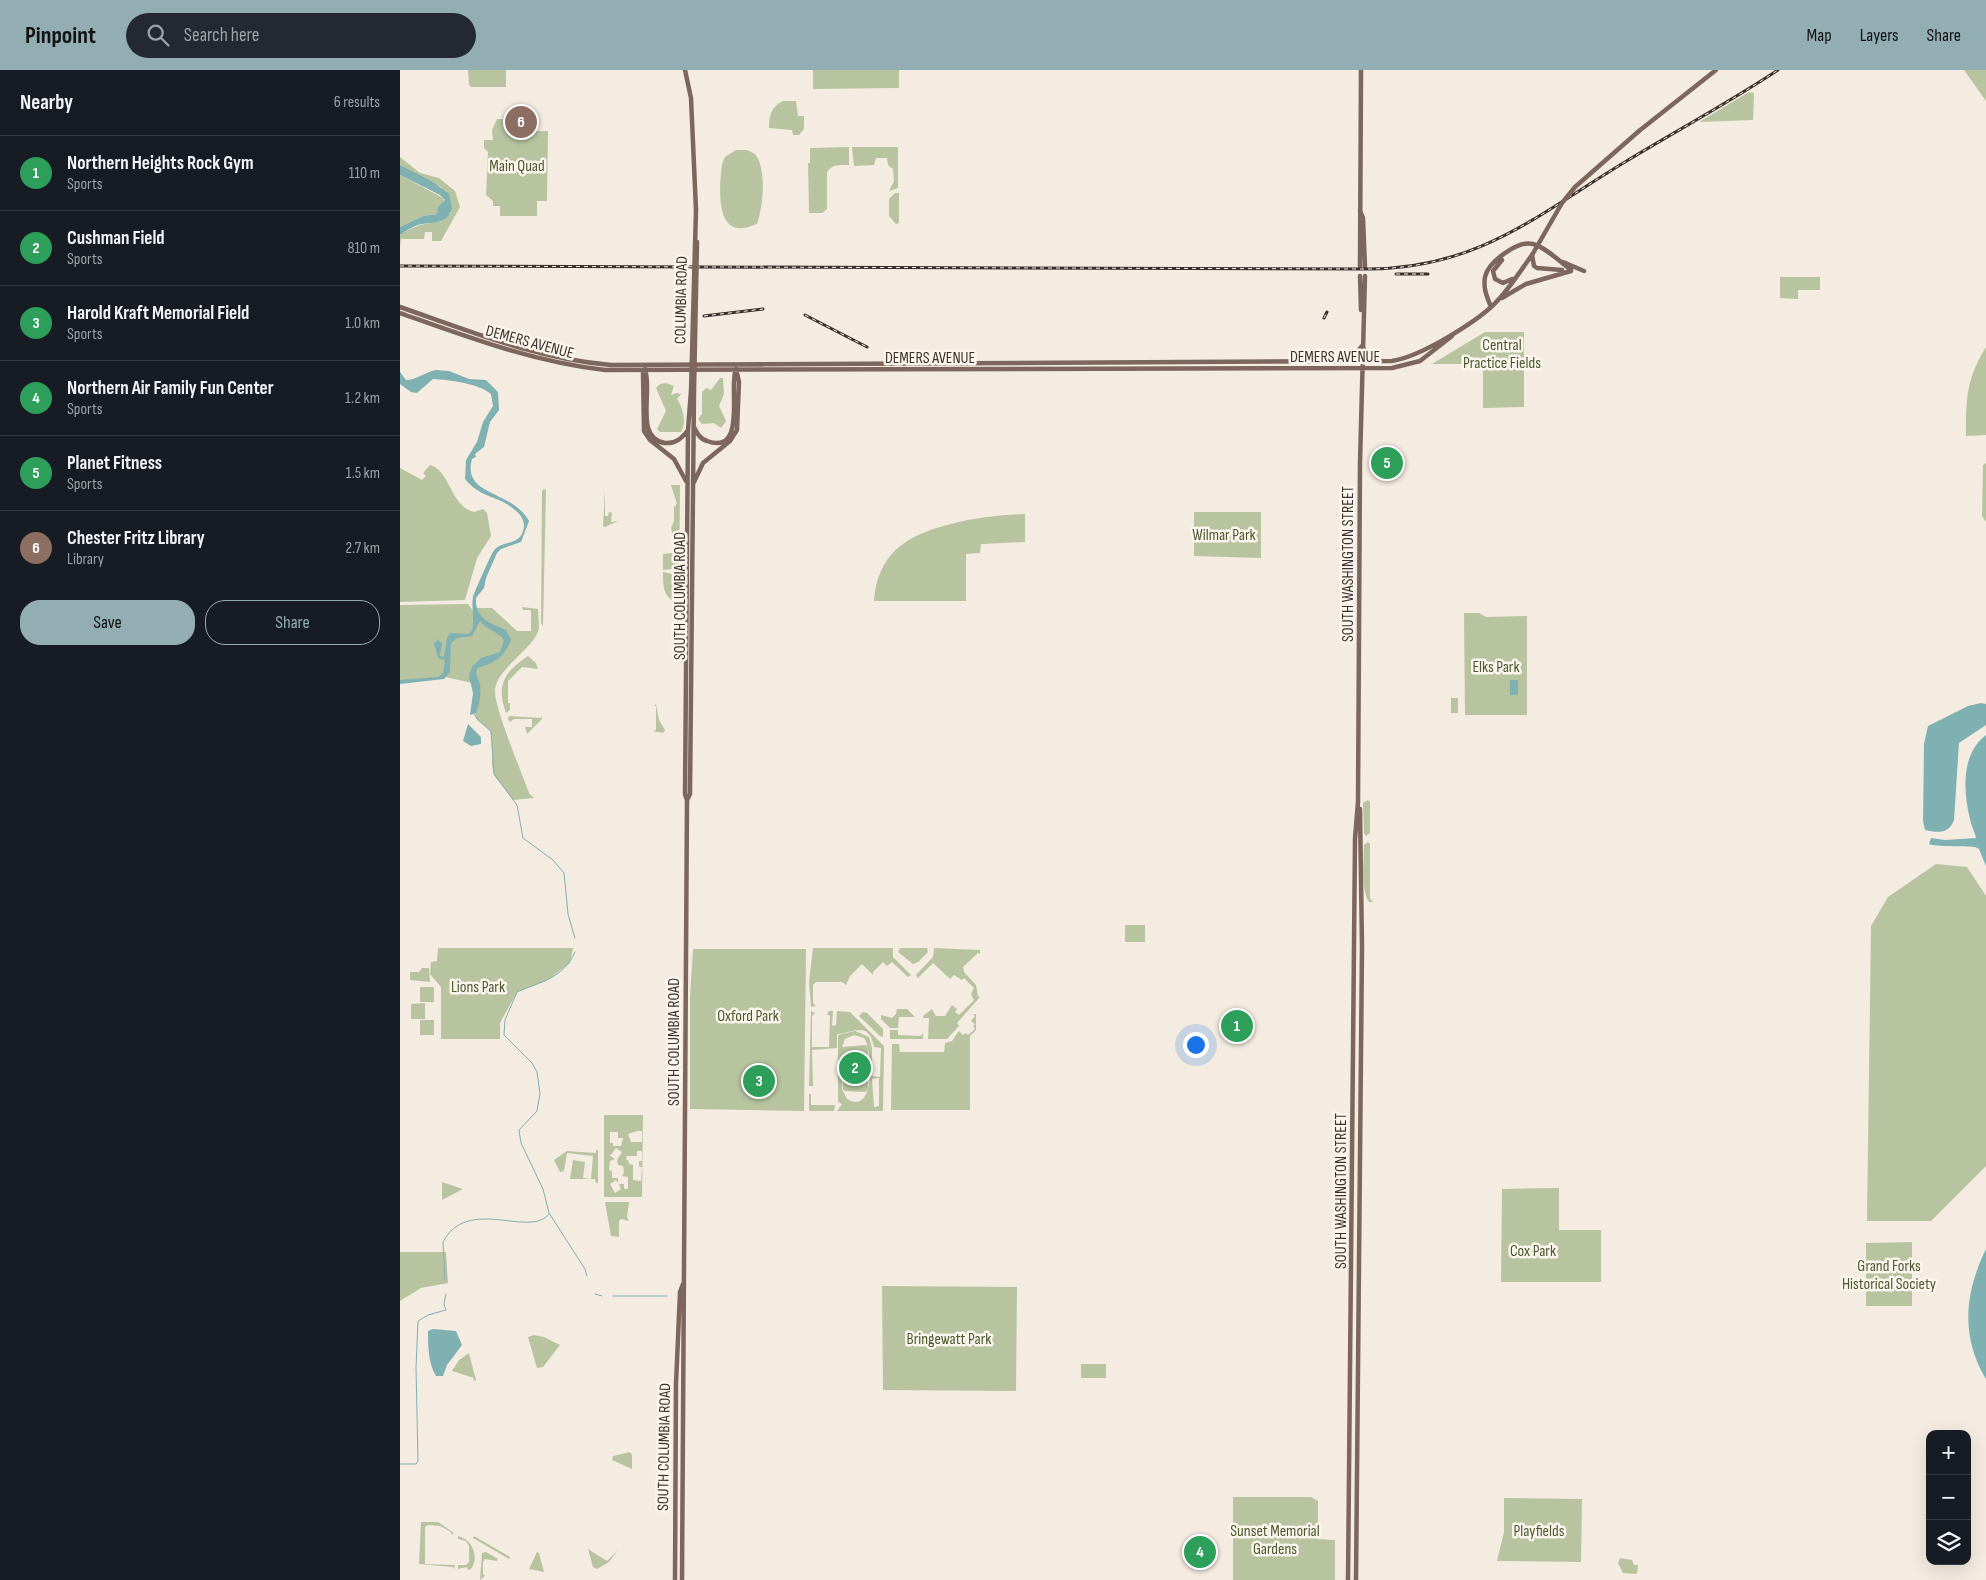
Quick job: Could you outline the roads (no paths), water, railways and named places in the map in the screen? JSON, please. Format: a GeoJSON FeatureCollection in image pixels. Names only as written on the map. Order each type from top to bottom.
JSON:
{"type":"FeatureCollection","features":[{"type":"Feature","properties":{"kind":"main road","name":"COLUMBIA ROAD"},"geometry":{"type":"LineString","coordinates":[[685,70],[690,93],[694,142],[696,210],[697,261],[693,391]]}},
{"type":"Feature","properties":{"kind":"main road"},"geometry":{"type":"LineString","coordinates":[[1361,70],[1360,210],[1363,267]]}},
{"type":"Feature","properties":{"kind":"main road","name":"DEMERS AVENUE"},"geometry":{"type":"LineString","coordinates":[[400,307],[536,353],[596,364],[645,367],[1400,360],[1426,349],[1456,332],[1499,300],[1532,255],[1562,203],[1575,187],[1640,131],[1716,70]]}},
{"type":"Feature","properties":{"kind":"main road"},"geometry":{"type":"LineString","coordinates":[[1491,307],[1485,295],[1485,277],[1494,262],[1520,245],[1532,244],[1584,271]]}},
{"type":"Feature","properties":{"kind":"main road"},"geometry":{"type":"LineString","coordinates":[[1510,251],[1495,266],[1493,276],[1498,282],[1503,283],[1517,275]]}},
{"type":"Feature","properties":{"kind":"main road"},"geometry":{"type":"LineString","coordinates":[[1532,255],[1534,266],[1537,268],[1571,270]]}},
{"type":"Feature","properties":{"kind":"main road"},"geometry":{"type":"LineString","coordinates":[[1553,256],[1571,270]]}},
{"type":"Feature","properties":{"kind":"main road"},"geometry":{"type":"LineString","coordinates":[[1499,300],[1526,284],[1571,270]]}},
{"type":"Feature","properties":{"kind":"main road","name":"SOUTH WASHINGTON STREET"},"geometry":{"type":"LineString","coordinates":[[1348,1580],[1355,839],[1358,802],[1363,276]]}},
{"type":"Feature","properties":{"kind":"main road","name":"DEMERS AVENUE"},"geometry":{"type":"LineString","coordinates":[[400,313],[527,356],[596,369],[633,370],[645,367],[659,370],[724,370],[736,367],[749,370],[1401,367],[1430,356],[1456,332]]}},
{"type":"Feature","properties":{"kind":"main road"},"geometry":{"type":"LineString","coordinates":[[1347,361],[1352,359],[1362,345],[1369,356],[1379,361]]}},
{"type":"Feature","properties":{"kind":"main road"},"geometry":{"type":"LineString","coordinates":[[1426,349],[1430,356]]}},
{"type":"Feature","properties":{"kind":"main road"},"geometry":{"type":"LineString","coordinates":[[1264,361],[1264,368]]}},
{"type":"Feature","properties":{"kind":"main road"},"geometry":{"type":"LineString","coordinates":[[645,367],[644,430],[650,440],[668,452],[677,462],[690,489]]}},
{"type":"Feature","properties":{"kind":"main road"},"geometry":{"type":"LineString","coordinates":[[690,489],[703,463],[730,441],[737,430],[736,367]]}},
{"type":"Feature","properties":{"kind":"main road"},"geometry":{"type":"LineString","coordinates":[[1346,368],[1358,374],[1361,381]]}},
{"type":"Feature","properties":{"kind":"main road"},"geometry":{"type":"LineString","coordinates":[[1361,381],[1366,373],[1374,368]]}},
{"type":"Feature","properties":{"kind":"main road"},"geometry":{"type":"LineString","coordinates":[[633,370],[645,382],[648,426],[652,435],[658,441],[669,443],[680,439],[688,430]]}},
{"type":"Feature","properties":{"kind":"main road"},"geometry":{"type":"LineString","coordinates":[[645,382],[659,370]]}},
{"type":"Feature","properties":{"kind":"main road"},"geometry":{"type":"LineString","coordinates":[[724,370],[737,383]]}},
{"type":"Feature","properties":{"kind":"main road"},"geometry":{"type":"LineString","coordinates":[[693,426],[699,436],[708,441],[718,442],[728,436],[734,425],[737,383],[749,370]]}},
{"type":"Feature","properties":{"kind":"main road","name":"SOUTH COLUMBIA ROAD"},"geometry":{"type":"LineString","coordinates":[[687,794],[685,780],[687,514],[690,489],[693,391]]}},
{"type":"Feature","properties":{"kind":"main road","name":"SOUTH COLUMBIA ROAD"},"geometry":{"type":"LineString","coordinates":[[682,1580],[687,794],[692,526],[688,430],[693,391]]}},
{"type":"Feature","properties":{"kind":"main road"},"geometry":{"type":"LineString","coordinates":[[687,514],[692,526]]}},
{"type":"Feature","properties":{"kind":"main road","name":"SOUTH WASHINGTON STREET"},"geometry":{"type":"LineString","coordinates":[[1356,1580],[1362,947],[1361,831],[1358,802]]}},
{"type":"Feature","properties":{"kind":"main road","name":"SOUTH COLUMBIA ROAD"},"geometry":{"type":"LineString","coordinates":[[675,1580],[676,1384],[680,1292],[683,1284]]}},
{"type":"Feature","properties":{"kind":"main road"},"geometry":{"type":"LineString","coordinates":[[676,1384],[683,1384]]}},
{"type":"Feature","properties":{"kind":"main road"},"geometry":{"type":"LineString","coordinates":[[675,1495],[682,1495]]}},
{"type":"Feature","properties":{"kind":"main road"},"geometry":{"type":"LineString","coordinates":[[1349,1534],[1356,1534]]}},
{"type":"Feature","properties":{"kind":"water"},"geometry":{"type":"Polygon","coordinates":[[[400,165],[433,182],[449,194],[452,208],[444,220],[422,224],[400,235],[400,227],[423,216],[437,214],[438,207],[445,200],[440,195],[400,175],[400,165]]]}},
{"type":"Feature","properties":{"kind":"water"},"geometry":{"type":"Polygon","coordinates":[[[436,370],[449,371],[469,379],[486,380],[498,392],[499,410],[490,422],[484,447],[472,459],[471,471],[474,480],[481,487],[511,503],[529,521],[521,542],[501,549],[497,553],[486,578],[484,588],[476,598],[476,605],[484,619],[506,630],[511,640],[502,655],[489,664],[477,668],[480,699],[476,713],[470,715],[473,693],[469,676],[472,667],[481,658],[500,652],[504,640],[480,621],[472,636],[457,638],[451,643],[450,672],[444,679],[400,684],[400,680],[438,677],[443,673],[445,660],[438,658],[434,643],[437,639],[442,643],[440,656],[444,657],[447,638],[450,633],[468,634],[472,631],[473,597],[491,555],[496,548],[518,539],[521,536],[524,525],[520,515],[510,506],[478,491],[465,479],[466,460],[477,442],[483,422],[493,406],[491,394],[479,387],[447,380],[433,379],[417,393],[411,392],[400,384],[400,372],[406,380],[414,379],[436,370]]]}},
{"type":"Feature","properties":{"kind":"water"},"geometry":{"type":"Polygon","coordinates":[[[1510,680],[1518,680],[1518,695],[1510,695],[1510,680]]]}},
{"type":"Feature","properties":{"kind":"water"},"geometry":{"type":"Polygon","coordinates":[[[1981,703],[1986,704],[1986,725],[1959,743],[1954,820],[1952,825],[1942,831],[1925,830],[1923,821],[1924,744],[1928,726],[1968,706],[1981,703]]]}},
{"type":"Feature","properties":{"kind":"water"},"geometry":{"type":"Polygon","coordinates":[[[468,724],[481,737],[481,744],[471,746],[463,741],[468,724]]]}},
{"type":"Feature","properties":{"kind":"water"},"geometry":{"type":"Polygon","coordinates":[[[1986,735],[1986,866],[1979,849],[1975,847],[1929,844],[1931,838],[1945,840],[1976,838],[1966,797],[1966,774],[1972,752],[1986,735]]]}},
{"type":"Feature","properties":{"kind":"water"},"geometry":{"type":"Polygon","coordinates":[[[1986,1249],[1986,1379],[1972,1347],[1968,1314],[1973,1281],[1986,1249]]]}},
{"type":"Feature","properties":{"kind":"water"},"geometry":{"type":"Polygon","coordinates":[[[433,1329],[456,1331],[462,1345],[447,1365],[443,1376],[436,1376],[430,1360],[428,1331],[433,1329]]]}},
{"type":"Feature","properties":{"kind":"waterway"},"geometry":{"type":"LineString","coordinates":[[474,714],[491,731],[494,774],[517,805],[523,838],[553,860],[564,873],[568,914],[575,938]]}},
{"type":"Feature","properties":{"kind":"waterway"},"geometry":{"type":"LineString","coordinates":[[575,952],[565,968],[558,973],[543,982],[517,992],[505,1020],[504,1035],[532,1063],[537,1072],[540,1094],[537,1111],[519,1130],[521,1143],[543,1189],[549,1213],[585,1269],[587,1276]]}},
{"type":"Feature","properties":{"kind":"waterway"},"geometry":{"type":"LineString","coordinates":[[445,1280],[443,1242],[454,1228],[467,1221],[483,1219],[528,1222],[540,1220],[549,1214]]}},
{"type":"Feature","properties":{"kind":"waterway"},"geometry":{"type":"LineString","coordinates":[[400,1464],[416,1464],[418,1461],[416,1368],[418,1321],[428,1315],[446,1310],[444,1304],[446,1294]]}},
{"type":"Feature","properties":{"kind":"waterway"},"geometry":{"type":"LineString","coordinates":[[595,1294],[602,1296]]}},
{"type":"Feature","properties":{"kind":"waterway"},"geometry":{"type":"LineString","coordinates":[[613,1296],[667,1296]]}},
{"type":"Feature","properties":{"kind":"railway"},"geometry":{"type":"LineString","coordinates":[[400,266],[1369,269],[1408,266],[1443,259],[1475,249],[1505,235],[1778,70]]}},
{"type":"Feature","properties":{"kind":"railway"},"geometry":{"type":"LineString","coordinates":[[1396,274],[1428,274]]}},
{"type":"Feature","properties":{"kind":"railway"},"geometry":{"type":"LineString","coordinates":[[704,316],[763,309]]}},
{"type":"Feature","properties":{"kind":"railway"},"geometry":{"type":"LineString","coordinates":[[1324,318],[1327,312]]}},
{"type":"Feature","properties":{"kind":"railway"},"geometry":{"type":"LineString","coordinates":[[805,315],[867,347]]}},
{"type":"Feature","properties":{"kind":"place","name":"Chester Fritz Library"},"geometry":{"type":"Point","coordinates":[521,122]}},
{"type":"Feature","properties":{"kind":"place","name":"Planet Fitness"},"geometry":{"type":"Point","coordinates":[1387,463]}},
{"type":"Feature","properties":{"kind":"place","name":"Northern Heights Rock Gym"},"geometry":{"type":"Point","coordinates":[1237,1026]}},
{"type":"Feature","properties":{"kind":"place","name":"Cushman Field"},"geometry":{"type":"Point","coordinates":[855,1068]}},
{"type":"Feature","properties":{"kind":"place","name":"Harold Kraft Memorial Field"},"geometry":{"type":"Point","coordinates":[759,1081]}},
{"type":"Feature","properties":{"kind":"place","name":"Northern Air Family Fun Center"},"geometry":{"type":"Point","coordinates":[1200,1552]}},
{"type":"Feature","properties":{"kind":"park label","name":"Main Quad"},"geometry":{"type":"Point","coordinates":[517,165]}},
{"type":"Feature","properties":{"kind":"park label","name":"Central Practice Fields"},"geometry":{"type":"Point","coordinates":[1502,353]}},
{"type":"Feature","properties":{"kind":"park label","name":"Wilmar Park"},"geometry":{"type":"Point","coordinates":[1224,534]}},
{"type":"Feature","properties":{"kind":"park label","name":"Elks Park"},"geometry":{"type":"Point","coordinates":[1496,666]}},
{"type":"Feature","properties":{"kind":"park label","name":"Lions Park"},"geometry":{"type":"Point","coordinates":[478,986]}},
{"type":"Feature","properties":{"kind":"park label","name":"Oxford Park"},"geometry":{"type":"Point","coordinates":[748,1015]}},
{"type":"Feature","properties":{"kind":"park label","name":"Cox Park"},"geometry":{"type":"Point","coordinates":[1533,1250]}},
{"type":"Feature","properties":{"kind":"park label","name":"Grand Forks Historical Society"},"geometry":{"type":"Point","coordinates":[1889,1274]}},
{"type":"Feature","properties":{"kind":"park label","name":"Bringewatt Park"},"geometry":{"type":"Point","coordinates":[949,1338]}},
{"type":"Feature","properties":{"kind":"park label","name":"Playfields"},"geometry":{"type":"Point","coordinates":[1539,1530]}},
{"type":"Feature","properties":{"kind":"park label","name":"Sunset Memorial Gardens"},"geometry":{"type":"Point","coordinates":[1275,1539]}}]}
